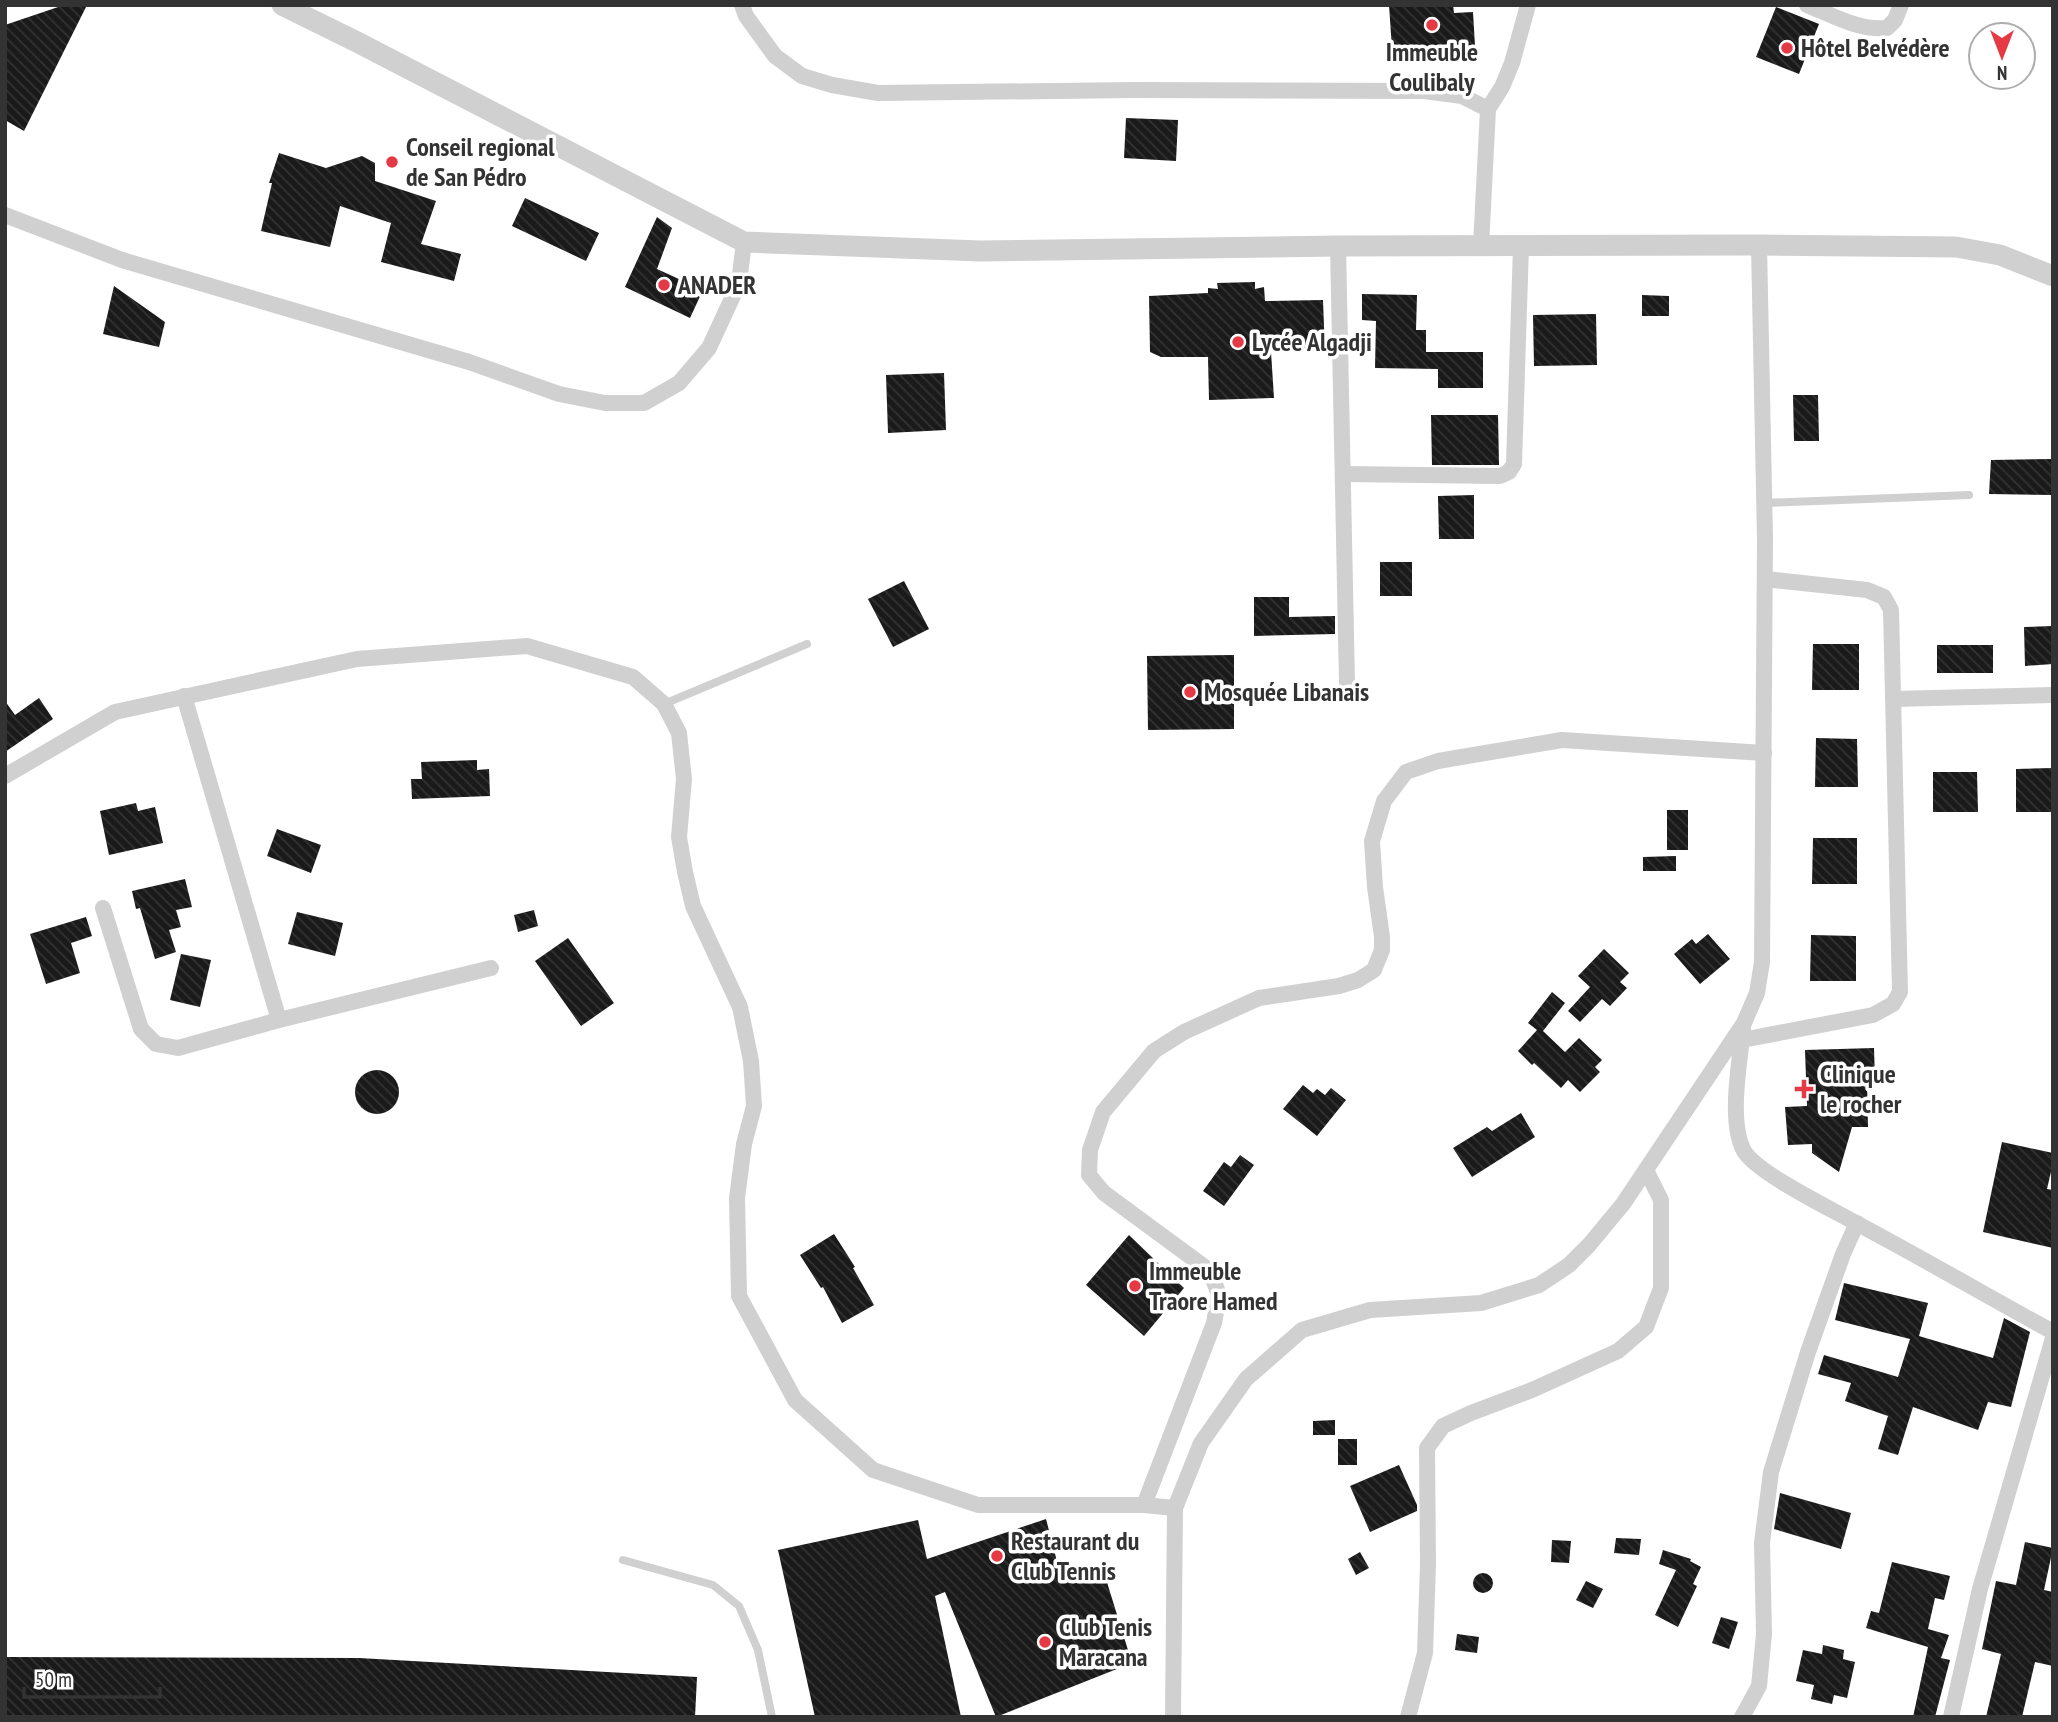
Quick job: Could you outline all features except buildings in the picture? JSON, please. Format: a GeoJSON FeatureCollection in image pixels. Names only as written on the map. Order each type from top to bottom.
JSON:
{"type":"FeatureCollection","features":[{"type":"Feature","properties":{"kind":"street"},"geometry":{"type":"LineString","coordinates":[[282,5],[357,41],[744,242],[979,251],[1338,246],[1956,247],[2000,255],[2053,276]]}},
{"type":"Feature","properties":{"kind":"street"},"geometry":{"type":"LineString","coordinates":[[742,5],[746,16],[775,56],[802,76],[832,85],[878,93],[1424,91],[1462,96],[1488,109]]}},
{"type":"Feature","properties":{"kind":"street"},"geometry":{"type":"LineString","coordinates":[[1481,246],[1488,109],[1502,87],[1512,63],[1528,5]]}},
{"type":"Feature","properties":{"kind":"street"},"geometry":{"type":"LineString","coordinates":[[1807,5],[1851,23],[1875,29],[1887,28],[1895,20],[1901,5]]}},
{"type":"Feature","properties":{"kind":"street"},"geometry":{"type":"LineString","coordinates":[[5,215],[122,260],[469,362],[559,394],[605,403],[644,403],[679,383],[709,348],[739,283],[744,242]]}},
{"type":"Feature","properties":{"kind":"street"},"geometry":{"type":"LineString","coordinates":[[1759,245],[1765,579],[1762,962],[1757,993],[1743,1031],[1737,1077],[1738,1133],[1745,1152],[1758,1166],[2053,1332]]}},
{"type":"Feature","properties":{"kind":"street"},"geometry":{"type":"LineString","coordinates":[[1338,246],[1347,683]]}},
{"type":"Feature","properties":{"kind":"street"},"geometry":{"type":"LineString","coordinates":[[1343,474],[1500,476],[1509,472],[1514,464],[1521,246]]}},
{"type":"Feature","properties":{"kind":"street"},"geometry":{"type":"LineString","coordinates":[[1173,1717],[1175,1508],[1201,1443],[1246,1379],[1302,1330],[1370,1310],[1481,1303],[1538,1285],[1569,1265],[1623,1204],[1743,1031],[1873,1015],[1893,1004],[1900,992],[1891,610],[1884,597],[1867,590],[1765,579]]}},
{"type":"Feature","properties":{"kind":"street"},"geometry":{"type":"LineString","coordinates":[[5,776],[115,712],[357,659],[527,646],[633,677],[664,704],[679,733],[684,779],[679,837],[693,906],[740,1007],[751,1061],[754,1106],[744,1144],[737,1198],[739,1296],[795,1400],[873,1470],[978,1505],[1144,1505],[1175,1508]]}},
{"type":"Feature","properties":{"kind":"street"},"geometry":{"type":"LineString","coordinates":[[1893,699],[2053,695]]}},
{"type":"Feature","properties":{"kind":"street"},"geometry":{"type":"LineString","coordinates":[[184,696],[279,1020]]}},
{"type":"Feature","properties":{"kind":"street"},"geometry":{"type":"LineString","coordinates":[[1144,1505],[1214,1323],[1219,1295],[1210,1271],[1104,1193],[1089,1175],[1090,1150],[1103,1112],[1154,1051],[1184,1032],[1259,998],[1339,986],[1358,980],[1374,970],[1382,950],[1382,937],[1372,841],[1384,801],[1406,772],[1438,761],[1562,740],[1764,753]]}},
{"type":"Feature","properties":{"kind":"street"},"geometry":{"type":"LineString","coordinates":[[103,908],[141,1029],[156,1044],[178,1048],[279,1020],[491,968]]}},
{"type":"Feature","properties":{"kind":"street"},"geometry":{"type":"LineString","coordinates":[[1408,1717],[1425,1653],[1428,1564],[1427,1448],[1443,1426],[1618,1351],[1646,1327],[1661,1288],[1661,1200],[1646,1170]]}},
{"type":"Feature","properties":{"kind":"street"},"geometry":{"type":"LineString","coordinates":[[1742,1717],[1759,1686],[1764,1634],[1762,1543],[1771,1472],[1808,1352],[1857,1223]]}},
{"type":"Feature","properties":{"kind":"street"},"geometry":{"type":"LineString","coordinates":[[1951,1717],[1980,1589],[2053,1338]]}},
{"type":"Feature","properties":{"kind":"lane"},"geometry":{"type":"LineString","coordinates":[[1764,503],[1969,495]]}},
{"type":"Feature","properties":{"kind":"lane"},"geometry":{"type":"LineString","coordinates":[[664,704],[807,644]]}},
{"type":"Feature","properties":{"kind":"lane"},"geometry":{"type":"LineString","coordinates":[[623,1560],[713,1585],[739,1606],[758,1650],[772,1717]]}},
{"type":"Feature","properties":{"kind":"place","name":"Immeuble Coulibaly"},"geometry":{"type":"Point","coordinates":[1432,25]}},
{"type":"Feature","properties":{"kind":"place","name":"Hôtel Belvédère"},"geometry":{"type":"Point","coordinates":[1787,48]}},
{"type":"Feature","properties":{"kind":"place","name":"Conseil regional de San Pédro"},"geometry":{"type":"Point","coordinates":[392,162]}},
{"type":"Feature","properties":{"kind":"place","name":"ANADER"},"geometry":{"type":"Point","coordinates":[664,285]}},
{"type":"Feature","properties":{"kind":"place","name":"Lycée Algadji"},"geometry":{"type":"Point","coordinates":[1238,342]}},
{"type":"Feature","properties":{"kind":"place","name":"Mosquée Libanais"},"geometry":{"type":"Point","coordinates":[1190,692]}},
{"type":"Feature","properties":{"kind":"place","name":"Clinique le rocher"},"geometry":{"type":"Point","coordinates":[1804,1089]}},
{"type":"Feature","properties":{"kind":"place","name":"Immeuble Traore Hamed"},"geometry":{"type":"Point","coordinates":[1135,1286]}},
{"type":"Feature","properties":{"kind":"place","name":"Restaurant du Club Tennis"},"geometry":{"type":"Point","coordinates":[997,1556]}},
{"type":"Feature","properties":{"kind":"place","name":"Club Tenis Maracana"},"geometry":{"type":"Point","coordinates":[1045,1642]}}]}
